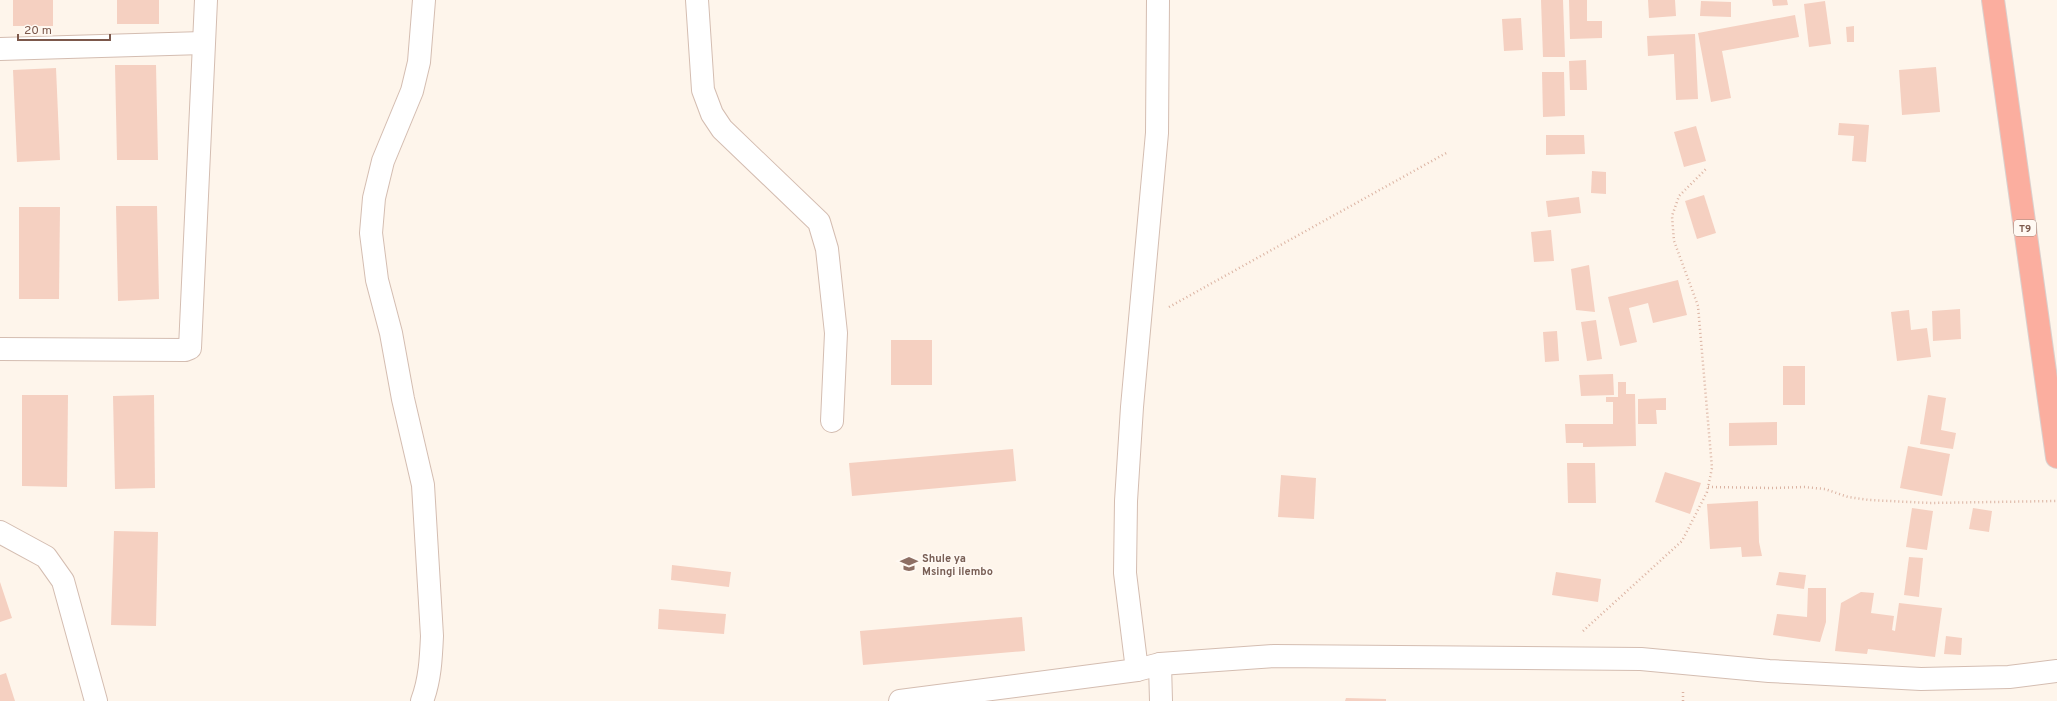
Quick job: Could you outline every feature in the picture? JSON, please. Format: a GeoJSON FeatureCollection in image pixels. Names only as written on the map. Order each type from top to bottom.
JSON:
{"type":"FeatureCollection","features":[{"type":"Feature","properties":{"kind":"highway","name":"T9"},"geometry":{"type":"LineString","coordinates":[[1993,0],[2057,457]]}},
{"type":"Feature","properties":{"kind":"street"},"geometry":{"type":"LineString","coordinates":[[0,349],[185,350],[190,348],[206,0]]}},
{"type":"Feature","properties":{"kind":"street"},"geometry":{"type":"LineString","coordinates":[[422,701],[428,681],[432,658],[423,485],[403,399],[392,333],[377,280],[371,233],[374,198],[383,161],[412,91],[419,62],[424,0]]}},
{"type":"Feature","properties":{"kind":"street"},"geometry":{"type":"LineString","coordinates":[[697,0],[703,90],[712,114],[722,129],[819,222],[828,249],[836,333],[832,421]]}},
{"type":"Feature","properties":{"kind":"street"},"geometry":{"type":"LineString","coordinates":[[1137,670],[1125,573],[1126,501],[1157,134],[1158,0]]}},
{"type":"Feature","properties":{"kind":"street"},"geometry":{"type":"LineString","coordinates":[[0,49],[203,43]]}},
{"type":"Feature","properties":{"kind":"street"},"geometry":{"type":"LineString","coordinates":[[0,532],[46,557],[63,581],[96,701]]}},
{"type":"Feature","properties":{"kind":"street"},"geometry":{"type":"LineString","coordinates":[[900,701],[1137,670],[1160,664],[1274,656],[1641,659],[1769,671],[1921,679],[2009,677],[2057,671]]}},
{"type":"Feature","properties":{"kind":"street"},"geometry":{"type":"LineString","coordinates":[[1160,664],[1161,701]]}},
{"type":"Feature","properties":{"kind":"path"},"geometry":{"type":"LineString","coordinates":[[1140,323],[1448,152]]}},
{"type":"Feature","properties":{"kind":"path"},"geometry":{"type":"LineString","coordinates":[[1552,659],[1682,541],[1707,492],[1712,468],[1698,306],[1674,241],[1672,216],[1679,196],[1707,168]]}},
{"type":"Feature","properties":{"kind":"path"},"geometry":{"type":"LineString","coordinates":[[1708,487],[1804,487],[1825,489],[1848,497],[1869,500],[1930,504],[2057,501]]}},
{"type":"Feature","properties":{"kind":"building"},"geometry":{"type":"Polygon","coordinates":[[[13,0],[53,0],[53,26],[13,26],[13,0]]]}},
{"type":"Feature","properties":{"kind":"building"},"geometry":{"type":"Polygon","coordinates":[[[117,0],[159,0],[159,24],[117,24],[117,0]]]}},
{"type":"Feature","properties":{"kind":"building"},"geometry":{"type":"Polygon","coordinates":[[[1541,0],[1563,0],[1565,57],[1543,57],[1541,0]]]}},
{"type":"Feature","properties":{"kind":"building"},"geometry":{"type":"Polygon","coordinates":[[[1569,0],[1587,0],[1587,21],[1602,21],[1602,38],[1570,39],[1569,0]]]}},
{"type":"Feature","properties":{"kind":"building"},"geometry":{"type":"Polygon","coordinates":[[[1648,0],[1675,0],[1676,16],[1649,18],[1648,0]]]}},
{"type":"Feature","properties":{"kind":"building"},"geometry":{"type":"Polygon","coordinates":[[[1772,0],[1787,0],[1788,5],[1773,6],[1772,0]]]}},
{"type":"Feature","properties":{"kind":"building"},"geometry":{"type":"Polygon","coordinates":[[[1701,1],[1731,2],[1731,17],[1700,16],[1701,1]]]}},
{"type":"Feature","properties":{"kind":"building"},"geometry":{"type":"Polygon","coordinates":[[[1825,1],[1831,44],[1809,47],[1804,4],[1825,1]]]}},
{"type":"Feature","properties":{"kind":"building"},"geometry":{"type":"Polygon","coordinates":[[[1795,15],[1799,37],[1722,51],[1731,98],[1711,102],[1698,33],[1795,15]]]}},
{"type":"Feature","properties":{"kind":"building"},"geometry":{"type":"Polygon","coordinates":[[[1521,18],[1523,50],[1504,51],[1502,19],[1521,18]]]}},
{"type":"Feature","properties":{"kind":"building"},"geometry":{"type":"Polygon","coordinates":[[[1854,26],[1854,42],[1847,42],[1846,27],[1854,26]]]}},
{"type":"Feature","properties":{"kind":"building"},"geometry":{"type":"Polygon","coordinates":[[[1695,34],[1698,99],[1676,100],[1674,54],[1648,56],[1647,36],[1695,34]]]}},
{"type":"Feature","properties":{"kind":"building"},"geometry":{"type":"Polygon","coordinates":[[[1586,60],[1587,90],[1570,90],[1569,61],[1586,60]]]}},
{"type":"Feature","properties":{"kind":"building"},"geometry":{"type":"Polygon","coordinates":[[[115,65],[156,65],[158,160],[117,160],[115,65]]]}},
{"type":"Feature","properties":{"kind":"building"},"geometry":{"type":"Polygon","coordinates":[[[1936,67],[1940,112],[1902,115],[1899,70],[1936,67]]]}},
{"type":"Feature","properties":{"kind":"building"},"geometry":{"type":"Polygon","coordinates":[[[56,68],[60,160],[17,162],[13,70],[56,68]]]}},
{"type":"Feature","properties":{"kind":"building"},"geometry":{"type":"Polygon","coordinates":[[[1542,72],[1564,72],[1565,116],[1543,117],[1542,72]]]}},
{"type":"Feature","properties":{"kind":"building"},"geometry":{"type":"Polygon","coordinates":[[[1839,123],[1869,125],[1866,162],[1852,161],[1854,136],[1838,135],[1839,123]]]}},
{"type":"Feature","properties":{"kind":"building"},"geometry":{"type":"Polygon","coordinates":[[[1696,126],[1706,161],[1684,167],[1674,132],[1696,126]]]}},
{"type":"Feature","properties":{"kind":"building"},"geometry":{"type":"Polygon","coordinates":[[[1546,135],[1584,135],[1585,154],[1546,155],[1546,135]]]}},
{"type":"Feature","properties":{"kind":"building"},"geometry":{"type":"Polygon","coordinates":[[[1592,171],[1606,172],[1606,194],[1591,193],[1592,171]]]}},
{"type":"Feature","properties":{"kind":"building"},"geometry":{"type":"Polygon","coordinates":[[[1704,195],[1716,233],[1697,239],[1685,201],[1704,195]]]}},
{"type":"Feature","properties":{"kind":"building"},"geometry":{"type":"Polygon","coordinates":[[[1579,197],[1581,213],[1548,217],[1546,201],[1579,197]]]}},
{"type":"Feature","properties":{"kind":"building"},"geometry":{"type":"Polygon","coordinates":[[[116,206],[157,206],[159,299],[118,301],[116,206]]]}},
{"type":"Feature","properties":{"kind":"building"},"geometry":{"type":"Polygon","coordinates":[[[19,207],[60,207],[59,299],[19,299],[19,207]]]}},
{"type":"Feature","properties":{"kind":"building"},"geometry":{"type":"Polygon","coordinates":[[[1551,230],[1554,261],[1534,262],[1531,232],[1551,230]]]}},
{"type":"Feature","properties":{"kind":"building"},"geometry":{"type":"Polygon","coordinates":[[[1589,265],[1595,312],[1576,310],[1571,269],[1589,265]]]}},
{"type":"Feature","properties":{"kind":"building"},"geometry":{"type":"Polygon","coordinates":[[[1678,280],[1687,315],[1653,323],[1648,303],[1629,308],[1637,342],[1620,346],[1608,297],[1678,280]]]}},
{"type":"Feature","properties":{"kind":"building"},"geometry":{"type":"Polygon","coordinates":[[[1960,309],[1961,339],[1933,341],[1932,311],[1960,309]]]}},
{"type":"Feature","properties":{"kind":"building"},"geometry":{"type":"Polygon","coordinates":[[[1909,310],[1911,330],[1927,328],[1931,357],[1897,361],[1891,312],[1909,310]]]}},
{"type":"Feature","properties":{"kind":"building"},"geometry":{"type":"Polygon","coordinates":[[[1596,320],[1602,359],[1587,361],[1581,322],[1596,320]]]}},
{"type":"Feature","properties":{"kind":"building"},"geometry":{"type":"Polygon","coordinates":[[[1557,331],[1559,361],[1545,362],[1543,332],[1557,331]]]}},
{"type":"Feature","properties":{"kind":"building"},"geometry":{"type":"Polygon","coordinates":[[[891,340],[932,340],[932,385],[891,385],[891,340]]]}},
{"type":"Feature","properties":{"kind":"building"},"geometry":{"type":"Polygon","coordinates":[[[1783,366],[1805,366],[1805,405],[1783,405],[1783,366]]]}},
{"type":"Feature","properties":{"kind":"building"},"geometry":{"type":"Polygon","coordinates":[[[1613,374],[1614,395],[1581,396],[1579,375],[1613,374]]]}},
{"type":"Feature","properties":{"kind":"building"},"geometry":{"type":"Polygon","coordinates":[[[1618,382],[1626,382],[1626,394],[1635,394],[1636,446],[1583,447],[1583,443],[1566,443],[1565,424],[1613,424],[1613,402],[1606,402],[1606,397],[1618,397],[1618,382]]]}},
{"type":"Feature","properties":{"kind":"building"},"geometry":{"type":"Polygon","coordinates":[[[22,395],[68,395],[67,487],[22,486],[22,395]]]}},
{"type":"Feature","properties":{"kind":"building"},"geometry":{"type":"Polygon","coordinates":[[[154,395],[155,488],[115,489],[113,396],[154,395]]]}},
{"type":"Feature","properties":{"kind":"building"},"geometry":{"type":"Polygon","coordinates":[[[1928,395],[1946,398],[1941,430],[1956,433],[1953,449],[1920,444],[1928,395]]]}},
{"type":"Feature","properties":{"kind":"building"},"geometry":{"type":"Polygon","coordinates":[[[1666,398],[1666,410],[1656,410],[1657,424],[1638,424],[1638,399],[1666,398]]]}},
{"type":"Feature","properties":{"kind":"building"},"geometry":{"type":"Polygon","coordinates":[[[1777,422],[1777,445],[1729,446],[1729,423],[1777,422]]]}},
{"type":"Feature","properties":{"kind":"building"},"geometry":{"type":"Polygon","coordinates":[[[1908,446],[1950,454],[1942,496],[1900,488],[1908,446]]]}},
{"type":"Feature","properties":{"kind":"building"},"geometry":{"type":"Polygon","coordinates":[[[1013,449],[1016,481],[852,496],[849,463],[1013,449]]]}},
{"type":"Feature","properties":{"kind":"building"},"geometry":{"type":"Polygon","coordinates":[[[1567,463],[1595,463],[1596,503],[1568,503],[1567,463]]]}},
{"type":"Feature","properties":{"kind":"building"},"geometry":{"type":"Polygon","coordinates":[[[1665,472],[1701,483],[1690,514],[1655,502],[1665,472]]]}},
{"type":"Feature","properties":{"kind":"building"},"geometry":{"type":"Polygon","coordinates":[[[1281,475],[1316,478],[1314,519],[1278,517],[1281,475]]]}},
{"type":"Feature","properties":{"kind":"building"},"geometry":{"type":"Polygon","coordinates":[[[1758,501],[1759,542],[1762,556],[1742,557],[1741,547],[1710,549],[1707,504],[1758,501]]]}},
{"type":"Feature","properties":{"kind":"building"},"geometry":{"type":"Polygon","coordinates":[[[1912,508],[1933,511],[1927,550],[1906,547],[1912,508]]]}},
{"type":"Feature","properties":{"kind":"building"},"geometry":{"type":"Polygon","coordinates":[[[1973,508],[1992,511],[1989,532],[1969,529],[1973,508]]]}},
{"type":"Feature","properties":{"kind":"building"},"geometry":{"type":"Polygon","coordinates":[[[114,531],[158,532],[156,626],[111,625],[114,531]]]}},
{"type":"Feature","properties":{"kind":"building"},"geometry":{"type":"Polygon","coordinates":[[[1909,557],[1923,558],[1919,597],[1904,595],[1909,557]]]}},
{"type":"Feature","properties":{"kind":"building"},"geometry":{"type":"Polygon","coordinates":[[[672,565],[731,572],[729,587],[671,580],[672,565]]]}},
{"type":"Feature","properties":{"kind":"building"},"geometry":{"type":"Polygon","coordinates":[[[1556,572],[1601,579],[1598,602],[1552,595],[1556,572]]]}},
{"type":"Feature","properties":{"kind":"building"},"geometry":{"type":"Polygon","coordinates":[[[1779,572],[1806,575],[1804,589],[1776,585],[1779,572]]]}},
{"type":"Feature","properties":{"kind":"building"},"geometry":{"type":"Polygon","coordinates":[[[0,582],[12,618],[0,622],[0,582]]]}},
{"type":"Feature","properties":{"kind":"building"},"geometry":{"type":"Polygon","coordinates":[[[1808,588],[1826,588],[1826,622],[1820,642],[1773,635],[1777,614],[1807,617],[1808,588]]]}},
{"type":"Feature","properties":{"kind":"building"},"geometry":{"type":"Polygon","coordinates":[[[1861,592],[1874,593],[1871,613],[1894,616],[1892,630],[1895,631],[1899,603],[1942,608],[1935,657],[1868,649],[1867,654],[1835,651],[1841,603],[1861,592]]]}},
{"type":"Feature","properties":{"kind":"building"},"geometry":{"type":"Polygon","coordinates":[[[659,609],[726,614],[724,634],[658,629],[659,609]]]}},
{"type":"Feature","properties":{"kind":"building"},"geometry":{"type":"Polygon","coordinates":[[[1022,617],[1025,651],[863,665],[860,631],[1022,617]]]}},
{"type":"Feature","properties":{"kind":"building"},"geometry":{"type":"Polygon","coordinates":[[[1946,636],[1962,638],[1961,655],[1944,654],[1946,636]]]}},
{"type":"Feature","properties":{"kind":"building"},"geometry":{"type":"Polygon","coordinates":[[[6,673],[15,701],[0,701],[0,675],[6,673]]]}},
{"type":"Feature","properties":{"kind":"building"},"geometry":{"type":"Polygon","coordinates":[[[1346,698],[1386,699],[1386,701],[1345,701],[1346,698]]]}},
{"type":"Feature","properties":{"kind":"place","name":"Shule ya Msingi ilembo"},"geometry":{"type":"Point","coordinates":[909,564]}}]}
